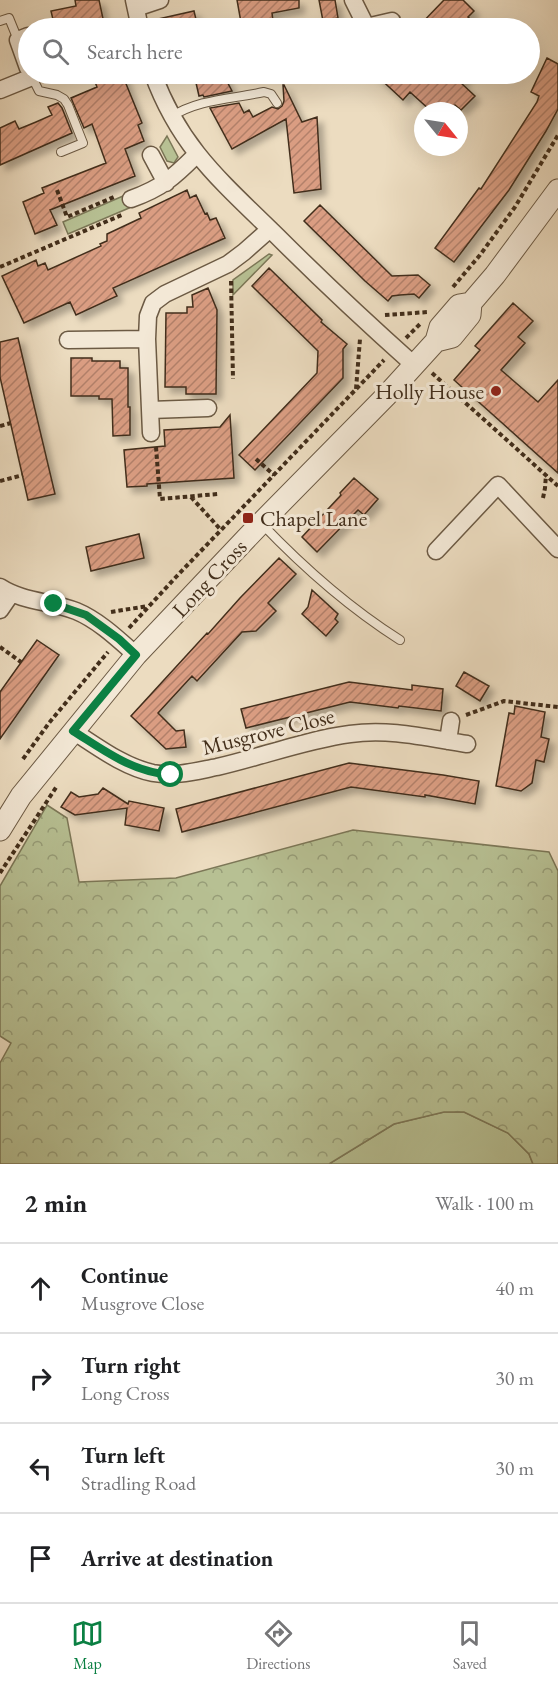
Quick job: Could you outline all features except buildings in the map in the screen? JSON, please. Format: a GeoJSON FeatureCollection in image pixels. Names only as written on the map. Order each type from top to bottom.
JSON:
{"type":"FeatureCollection","features":[{"type":"Feature","properties":{"kind":"street"},"geometry":{"type":"LineString","coordinates":[[135,4],[160,0]]}},
{"type":"Feature","properties":{"kind":"street"},"geometry":{"type":"LineString","coordinates":[[353,0],[362,18]]}},
{"type":"Feature","properties":{"kind":"street"},"geometry":{"type":"LineString","coordinates":[[0,90],[18,80]]}},
{"type":"Feature","properties":{"kind":"street"},"geometry":{"type":"LineString","coordinates":[[156,84],[171,117],[196,154],[236,198],[395,349],[416,363]]}},
{"type":"Feature","properties":{"kind":"street"},"geometry":{"type":"LineString","coordinates":[[129,206],[166,183],[196,154]]}},
{"type":"Feature","properties":{"kind":"street"},"geometry":{"type":"LineString","coordinates":[[151,155],[166,183]]}},
{"type":"Feature","properties":{"kind":"street","name":"Long Cross"},"geometry":{"type":"LineString","coordinates":[[0,830],[21,796],[136,655],[386,396],[436,341],[440,327],[459,304],[471,303],[495,275],[558,190]]}},
{"type":"Feature","properties":{"kind":"street"},"geometry":{"type":"LineString","coordinates":[[151,433],[147,339],[149,309],[157,298],[231,262],[270,229]]}},
{"type":"Feature","properties":{"kind":"street"},"geometry":{"type":"LineString","coordinates":[[68,340],[147,339]]}},
{"type":"Feature","properties":{"kind":"street"},"geometry":{"type":"LineString","coordinates":[[150,410],[208,408]]}},
{"type":"Feature","properties":{"kind":"street"},"geometry":{"type":"LineString","coordinates":[[436,551],[498,485],[558,549]]}},
{"type":"Feature","properties":{"kind":"street"},"geometry":{"type":"LineString","coordinates":[[0,610],[6,591],[65,607],[86,615],[119,639],[136,655]]}},
{"type":"Feature","properties":{"kind":"street"},"geometry":{"type":"LineString","coordinates":[[448,741],[451,721]]}},
{"type":"Feature","properties":{"kind":"street","name":"Musgrove Close"},"geometry":{"type":"LineString","coordinates":[[73,731],[136,768],[156,774],[171,775],[226,765],[334,736],[350,734],[384,731],[467,744]]}},
{"type":"Feature","properties":{"kind":"lane"},"geometry":{"type":"LineString","coordinates":[[0,21],[9,18],[18,32]]}},
{"type":"Feature","properties":{"kind":"lane"},"geometry":{"type":"LineString","coordinates":[[36,84],[39,91],[57,95],[66,102],[83,143],[61,152]]}},
{"type":"Feature","properties":{"kind":"lane"},"geometry":{"type":"LineString","coordinates":[[171,117],[183,109],[200,104],[264,92],[271,94],[277,103]]}},
{"type":"Feature","properties":{"kind":"lane"},"geometry":{"type":"LineString","coordinates":[[261,523],[292,556],[334,592],[362,615],[400,640]]}},
{"type":"Feature","properties":{"kind":"path"},"geometry":{"type":"LineString","coordinates":[[450,290],[480,255],[514,207],[558,135]]}},
{"type":"Feature","properties":{"kind":"path"},"geometry":{"type":"LineString","coordinates":[[0,267],[129,206],[128,191],[67,217],[57,190]]}},
{"type":"Feature","properties":{"kind":"path"},"geometry":{"type":"LineString","coordinates":[[231,262],[233,379]]}},
{"type":"Feature","properties":{"kind":"path"},"geometry":{"type":"LineString","coordinates":[[17,768],[49,723],[119,639],[432,311]]}},
{"type":"Feature","properties":{"kind":"path"},"geometry":{"type":"LineString","coordinates":[[416,363],[558,486]]}},
{"type":"Feature","properties":{"kind":"path"},"geometry":{"type":"LineString","coordinates":[[0,426],[11,423]]}},
{"type":"Feature","properties":{"kind":"path"},"geometry":{"type":"LineString","coordinates":[[151,433],[154,433],[160,499],[218,494]]}},
{"type":"Feature","properties":{"kind":"path"},"geometry":{"type":"LineString","coordinates":[[256,459],[274,475]]}},
{"type":"Feature","properties":{"kind":"path"},"geometry":{"type":"LineString","coordinates":[[0,481],[23,475]]}},
{"type":"Feature","properties":{"kind":"path"},"geometry":{"type":"LineString","coordinates":[[543,498],[546,475]]}},
{"type":"Feature","properties":{"kind":"path"},"geometry":{"type":"LineString","coordinates":[[190,496],[221,530]]}},
{"type":"Feature","properties":{"kind":"path"},"geometry":{"type":"LineString","coordinates":[[86,615],[149,606]]}},
{"type":"Feature","properties":{"kind":"path"},"geometry":{"type":"LineString","coordinates":[[0,647],[21,662]]}},
{"type":"Feature","properties":{"kind":"path"},"geometry":{"type":"LineString","coordinates":[[451,721],[504,700],[558,707]]}},
{"type":"Feature","properties":{"kind":"path"},"geometry":{"type":"LineString","coordinates":[[0,873],[63,777]]}},
{"type":"Feature","properties":{"kind":"green space"},"geometry":{"type":"Polygon","coordinates":[[[167,136],[178,157],[174,163],[167,161],[160,147],[167,136]]]}},
{"type":"Feature","properties":{"kind":"green space"},"geometry":{"type":"Polygon","coordinates":[[[123,196],[129,208],[68,234],[63,222],[123,196]]]}},
{"type":"Feature","properties":{"kind":"green space"},"geometry":{"type":"Polygon","coordinates":[[[269,254],[272,255],[233,295],[233,280],[269,254]]]}},
{"type":"Feature","properties":{"kind":"green space"},"geometry":{"type":"Polygon","coordinates":[[[47,805],[67,818],[79,882],[176,878],[353,830],[549,852],[558,871],[558,1164],[533,1164],[529,1154],[508,1133],[464,1112],[444,1112],[394,1124],[329,1164],[0,1164],[0,1063],[11,1043],[0,1036],[0,886],[47,805]]]}},
{"type":"Feature","properties":{"kind":"green space"},"geometry":{"type":"Polygon","coordinates":[[[444,1112],[464,1112],[508,1133],[529,1154],[533,1164],[329,1164],[394,1124],[444,1112]]]}},
{"type":"Feature","properties":{"kind":"place","name":"Holly House"},"geometry":{"type":"Point","coordinates":[496,391]}},
{"type":"Feature","properties":{"kind":"place","name":"Chapel Lane"},"geometry":{"type":"Point","coordinates":[248,518]}},
{"type":"Feature","properties":{"kind":"route"},"geometry":{"type":"LineString","coordinates":[[54,604],[86,615],[119,639],[136,655],[73,731],[136,768],[156,774],[171,775]]}}]}
